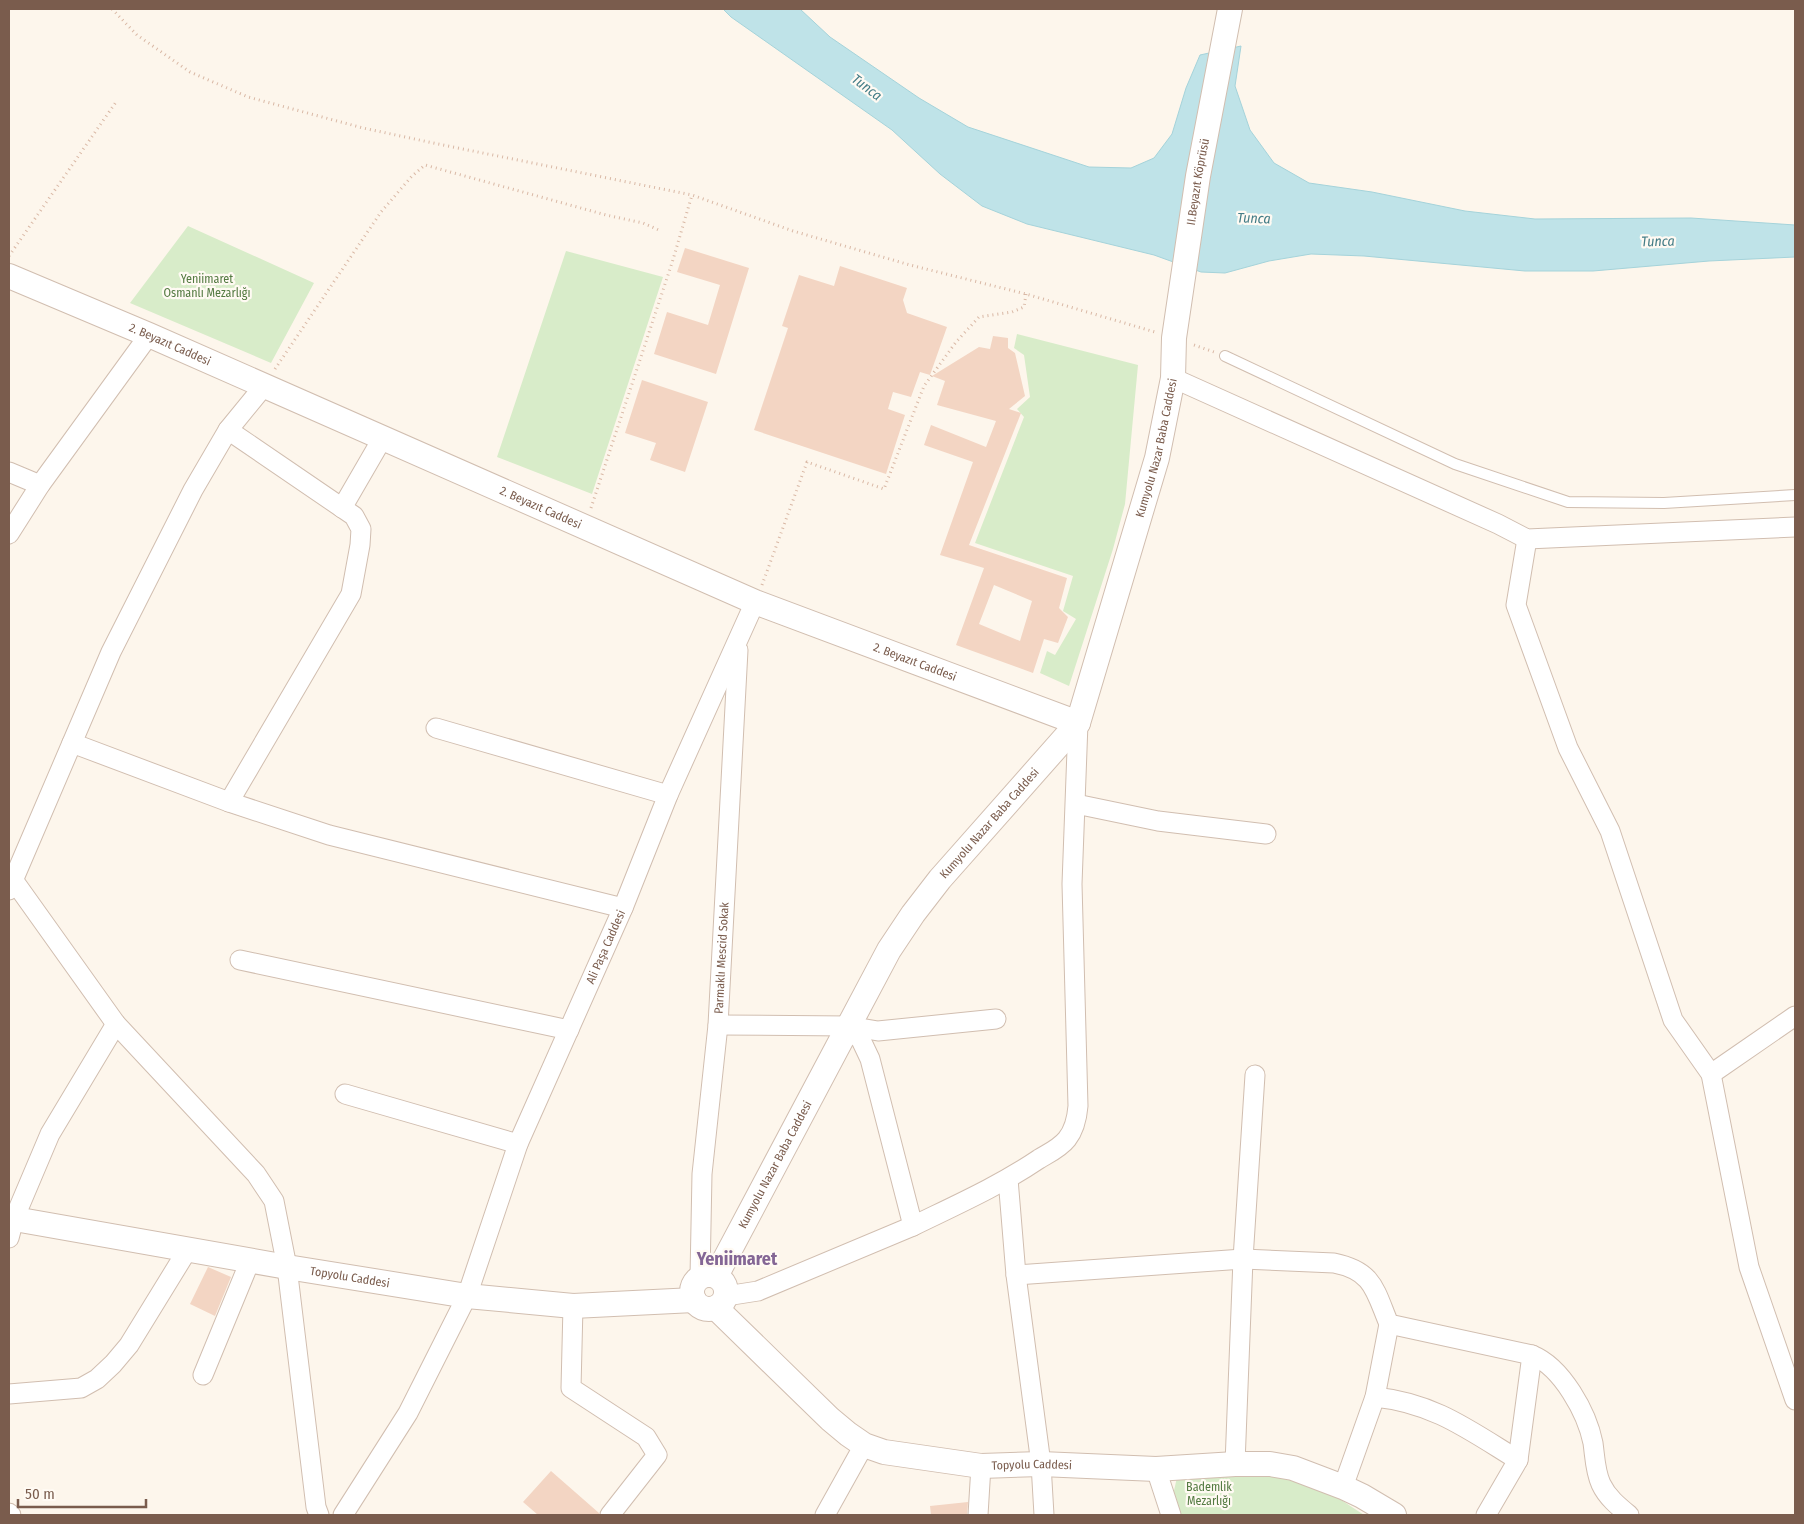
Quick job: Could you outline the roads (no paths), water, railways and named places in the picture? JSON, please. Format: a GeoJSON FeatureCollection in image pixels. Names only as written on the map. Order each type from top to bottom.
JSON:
{"type":"FeatureCollection","features":[{"type":"Feature","properties":{"kind":"street","name":"II.Beyazıt Köprüsü"},"geometry":{"type":"LineString","coordinates":[[1174,338],[1198,176],[1229,17]]}},
{"type":"Feature","properties":{"kind":"street","name":"2. Beyazıt Caddesi"},"geometry":{"type":"LineString","coordinates":[[9,276],[149,335],[755,602],[1078,724]]}},
{"type":"Feature","properties":{"kind":"street"},"geometry":{"type":"LineString","coordinates":[[9,534],[40,485],[149,335]]}},
{"type":"Feature","properties":{"kind":"street","name":"Kumyolu Nazar Baba Caddesi"},"geometry":{"type":"LineString","coordinates":[[715,1289],[848,1026],[889,950],[918,907],[940,879],[1078,724],[1151,482],[1173,378],[1174,338]]}},
{"type":"Feature","properties":{"kind":"street"},"geometry":{"type":"LineString","coordinates":[[1173,378],[1498,524],[1527,539],[1795,526]]}},
{"type":"Feature","properties":{"kind":"street"},"geometry":{"type":"LineString","coordinates":[[264,386],[228,430],[193,490],[111,652],[10,882],[116,1024],[256,1174],[274,1201],[287,1267],[315,1497],[319,1515]]}},
{"type":"Feature","properties":{"kind":"street"},"geometry":{"type":"LineString","coordinates":[[228,430],[354,516],[361,528],[360,545],[351,594],[229,802]]}},
{"type":"Feature","properties":{"kind":"street"},"geometry":{"type":"LineString","coordinates":[[342,508],[382,439]]}},
{"type":"Feature","properties":{"kind":"street"},"geometry":{"type":"LineString","coordinates":[[9,472],[40,485]]}},
{"type":"Feature","properties":{"kind":"street"},"geometry":{"type":"LineString","coordinates":[[1527,539],[1516,605],[1568,748],[1610,831],[1673,1020],[1711,1074],[1749,1267],[1795,1400]]}},
{"type":"Feature","properties":{"kind":"street","name":"Ali Paşa Caddesi"},"geometry":{"type":"LineString","coordinates":[[343,1515],[408,1413],[467,1296],[518,1144],[622,908],[668,794],[755,602]]}},
{"type":"Feature","properties":{"kind":"street","name":"Parmaklı Mescid Sokak"},"geometry":{"type":"LineString","coordinates":[[715,1289],[702,1174],[718,1025],[738,638]]}},
{"type":"Feature","properties":{"kind":"street"},"geometry":{"type":"LineString","coordinates":[[715,1289],[758,1292],[913,1226],[1008,1180],[1067,1139],[1077,1118],[1078,1106],[1072,884],[1078,724]]}},
{"type":"Feature","properties":{"kind":"street"},"geometry":{"type":"LineString","coordinates":[[436,728],[668,794]]}},
{"type":"Feature","properties":{"kind":"street"},"geometry":{"type":"LineString","coordinates":[[72,743],[229,802],[329,835],[622,908]]}},
{"type":"Feature","properties":{"kind":"street"},"geometry":{"type":"LineString","coordinates":[[1076,804],[1158,821],[1266,834]]}},
{"type":"Feature","properties":{"kind":"street"},"geometry":{"type":"LineString","coordinates":[[240,960],[569,1030]]}},
{"type":"Feature","properties":{"kind":"street"},"geometry":{"type":"LineString","coordinates":[[1711,1074],[1795,1016]]}},
{"type":"Feature","properties":{"kind":"street"},"geometry":{"type":"LineString","coordinates":[[718,1025],[848,1026],[878,1031],[996,1018]]}},
{"type":"Feature","properties":{"kind":"street"},"geometry":{"type":"LineString","coordinates":[[10,1225],[50,1134],[116,1024]]}},
{"type":"Feature","properties":{"kind":"street"},"geometry":{"type":"LineString","coordinates":[[848,1026],[861,1040],[870,1059],[913,1226]]}},
{"type":"Feature","properties":{"kind":"street"},"geometry":{"type":"LineString","coordinates":[[1235,1464],[1243,1259],[1255,1075]]}},
{"type":"Feature","properties":{"kind":"street"},"geometry":{"type":"LineString","coordinates":[[345,1094],[518,1144]]}},
{"type":"Feature","properties":{"kind":"street"},"geometry":{"type":"LineString","coordinates":[[1008,1180],[1016,1275],[1041,1464],[1044,1515]]}},
{"type":"Feature","properties":{"kind":"street","name":"Topyolu Caddesi"},"geometry":{"type":"LineString","coordinates":[[10,1225],[188,1249],[250,1261],[467,1296],[573,1306],[694,1300],[706,1309],[715,1289],[830,1419],[864,1445],[884,1452],[981,1466],[1041,1464],[1156,1470],[1235,1464],[1270,1464],[1294,1468],[1343,1487],[1394,1515]]}},
{"type":"Feature","properties":{"kind":"street"},"geometry":{"type":"LineString","coordinates":[[9,1394],[80,1388],[97,1379],[114,1364],[129,1346],[188,1249]]}},
{"type":"Feature","properties":{"kind":"street"},"geometry":{"type":"LineString","coordinates":[[1016,1275],[1243,1259],[1334,1262],[1358,1270],[1367,1277],[1374,1287],[1389,1324],[1375,1397],[1343,1487]]}},
{"type":"Feature","properties":{"kind":"street"},"geometry":{"type":"LineString","coordinates":[[203,1375],[250,1261]]}},
{"type":"Feature","properties":{"kind":"street"},"geometry":{"type":"LineString","coordinates":[[573,1306],[572,1388],[646,1437],[656,1455],[610,1515]]}},
{"type":"Feature","properties":{"kind":"street"},"geometry":{"type":"LineString","coordinates":[[1389,1324],[1532,1355],[1549,1365],[1559,1376],[1585,1417],[1590,1431],[1597,1474],[1601,1486],[1612,1501],[1629,1515]]}},
{"type":"Feature","properties":{"kind":"street"},"geometry":{"type":"LineString","coordinates":[[1486,1515],[1518,1460],[1532,1355]]}},
{"type":"Feature","properties":{"kind":"street"},"geometry":{"type":"LineString","coordinates":[[1375,1397],[1405,1402],[1435,1411],[1518,1460]]}},
{"type":"Feature","properties":{"kind":"street"},"geometry":{"type":"LineString","coordinates":[[825,1515],[864,1445]]}},
{"type":"Feature","properties":{"kind":"street"},"geometry":{"type":"LineString","coordinates":[[978,1515],[981,1466]]}},
{"type":"Feature","properties":{"kind":"street"},"geometry":{"type":"LineString","coordinates":[[1156,1470],[1171,1515]]}},
{"type":"Feature","properties":{"kind":"lane"},"geometry":{"type":"LineString","coordinates":[[1225,356],[1455,464],[1568,502],[1664,503],[1795,494]]}},
{"type":"Feature","properties":{"kind":"water","name":"Tunca"},"geometry":{"type":"Polygon","coordinates":[[[723,9],[800,9],[830,37],[919,98],[968,127],[1089,167],[1131,168],[1154,158],[1172,134],[1186,88],[1200,55],[1241,46],[1235,86],[1250,130],[1274,163],[1309,183],[1372,192],[1465,211],[1535,219],[1691,218],[1795,225],[1795,257],[1709,261],[1593,271],[1525,271],[1364,256],[1311,254],[1269,261],[1225,273],[1201,272],[1154,255],[1027,224],[982,206],[940,174],[892,130],[731,17],[723,9]]]}},
{"type":"Feature","properties":{"kind":"district","name":"Yeniimaret"},"geometry":{"type":"Point","coordinates":[737,1259]}},
{"type":"Feature","properties":{"kind":"park label","name":"Yeniimaret Osmanlı Mezarlığı"},"geometry":{"type":"Point","coordinates":[207,286]}},
{"type":"Feature","properties":{"kind":"park label","name":"Bademlik Mezarlığı"},"geometry":{"type":"Point","coordinates":[1209,1494]}}]}
